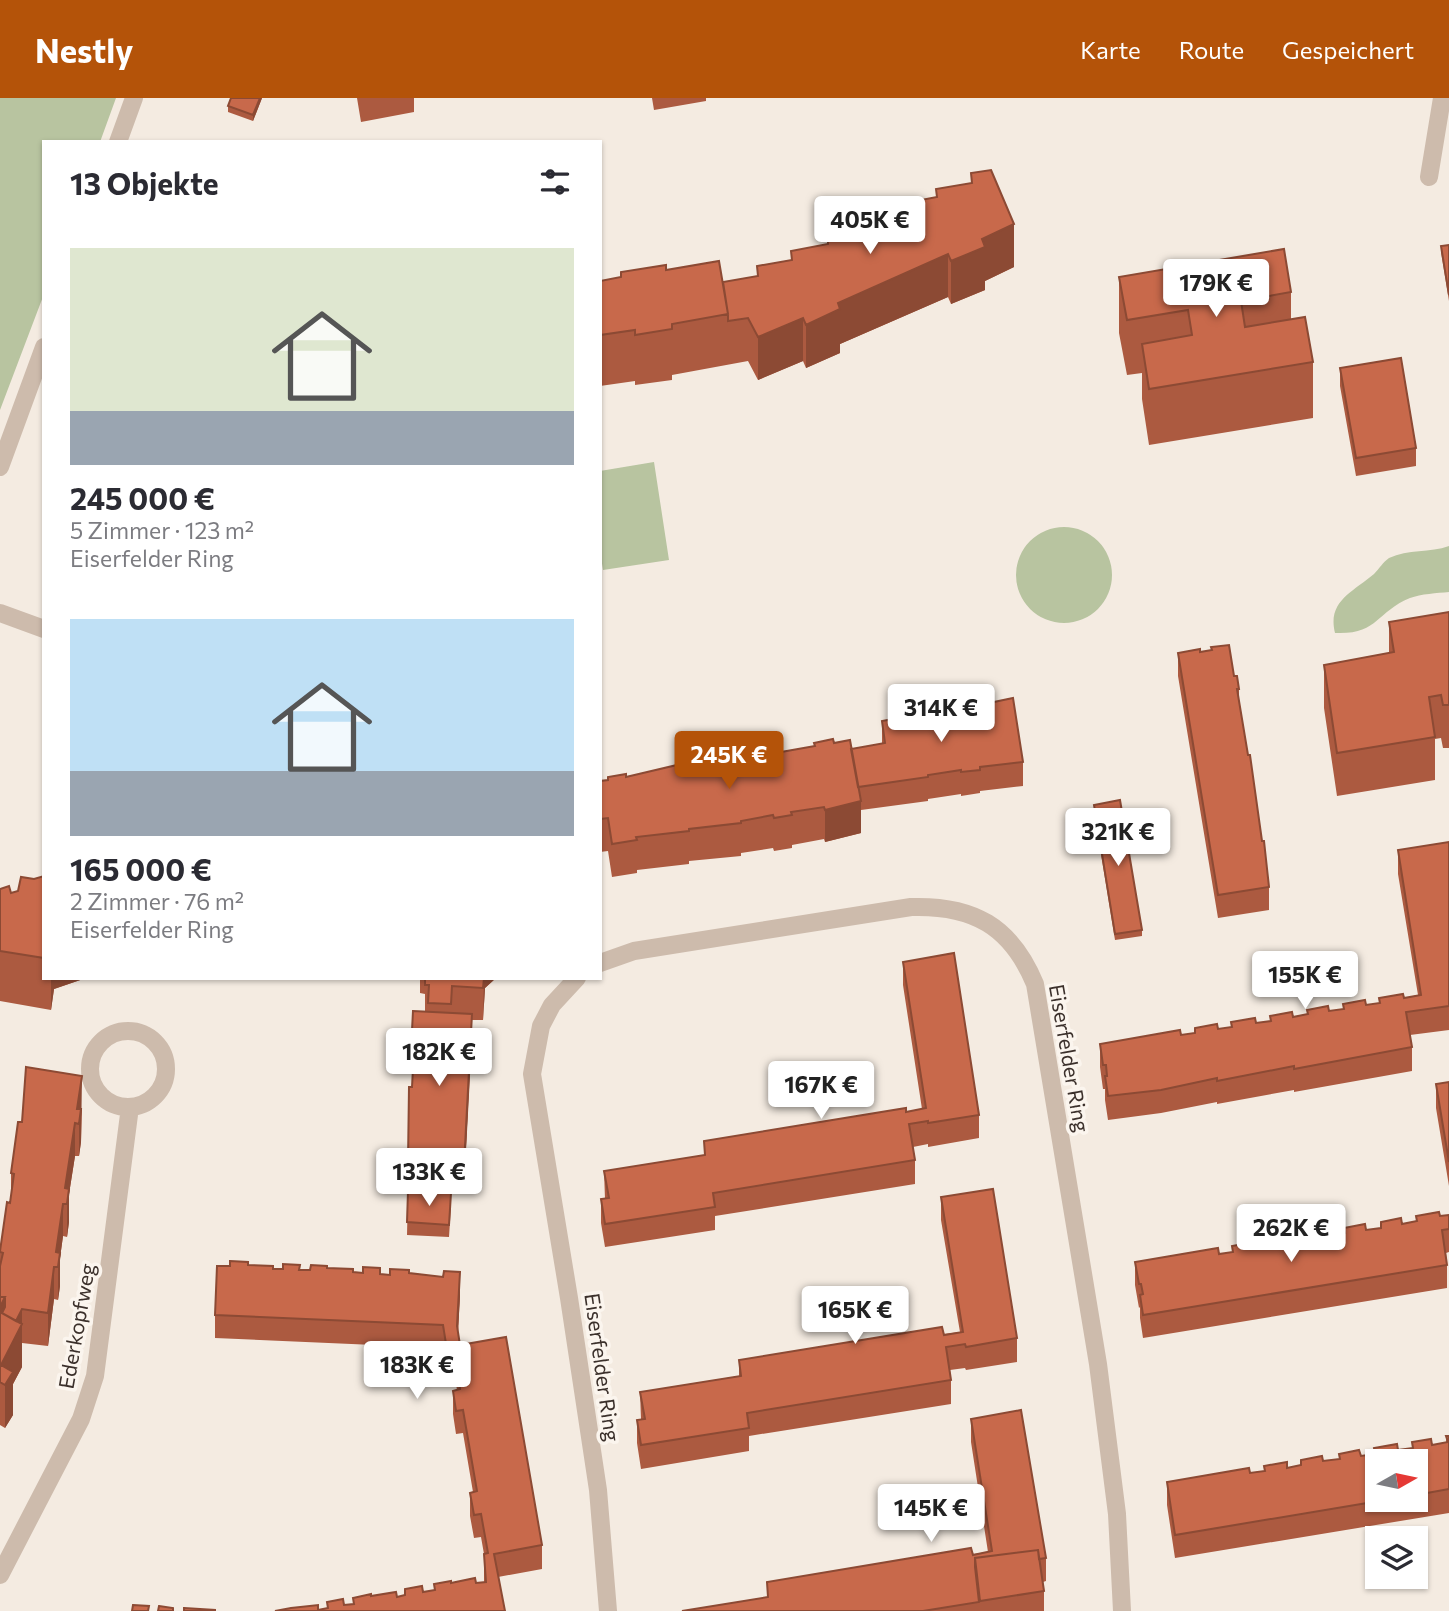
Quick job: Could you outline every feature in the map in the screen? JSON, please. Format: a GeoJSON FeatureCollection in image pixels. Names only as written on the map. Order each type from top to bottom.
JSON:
{"type":"FeatureCollection","features":[{"type":"Feature","properties":{"kind":"street"},"geometry":{"type":"LineString","coordinates":[[119,140],[134,98]]}},
{"type":"Feature","properties":{"kind":"street"},"geometry":{"type":"LineString","coordinates":[[1429,177],[1442,98]]}},
{"type":"Feature","properties":{"kind":"street"},"geometry":{"type":"LineString","coordinates":[[0,467],[42,352]]}},
{"type":"Feature","properties":{"kind":"street"},"geometry":{"type":"LineString","coordinates":[[0,612],[42,628]]}},
{"type":"Feature","properties":{"kind":"street","name":"Eiserfelder Ring"},"geometry":{"type":"LineString","coordinates":[[602,962],[634,951],[911,907],[937,906],[963,912],[992,925],[1015,946],[1035,984],[1098,1364],[1117,1514],[1122,1611]]}},
{"type":"Feature","properties":{"kind":"street","name":"Eiserfelder Ring"},"geometry":{"type":"LineString","coordinates":[[576,980],[552,1005],[541,1026],[532,1073],[598,1490],[608,1611]]}},
{"type":"Feature","properties":{"kind":"street"},"geometry":{"type":"LineString","coordinates":[[126,1030],[149,1036],[158,1044],[167,1066],[165,1079],[153,1099],[130,1107],[118,1106],[98,1093],[90,1072],[90,1059],[95,1048],[103,1039],[126,1030]]}},
{"type":"Feature","properties":{"kind":"street","name":"Ederkopfweg"},"geometry":{"type":"LineString","coordinates":[[0,1575],[81,1419],[95,1376],[130,1107]]}},
{"type":"Feature","properties":{"kind":"green space"},"geometry":{"type":"Polygon","coordinates":[[[0,98],[116,98],[101,140],[42,140],[42,299],[0,410],[0,98]]]}},
{"type":"Feature","properties":{"kind":"green space"},"geometry":{"type":"Polygon","coordinates":[[[654,462],[669,560],[603,570],[602,471],[654,462]]]}},
{"type":"Feature","properties":{"kind":"green space"},"geometry":{"type":"Polygon","coordinates":[[[1064,527],[1082,531],[1098,541],[1108,557],[1112,575],[1108,593],[1098,609],[1082,619],[1064,623],[1046,619],[1030,609],[1020,593],[1016,575],[1020,557],[1030,541],[1046,531],[1064,527]]]}},
{"type":"Feature","properties":{"kind":"green space"},"geometry":{"type":"Polygon","coordinates":[[[1449,546],[1449,592],[1410,598],[1369,626],[1349,633],[1335,633],[1334,622],[1338,605],[1389,558],[1449,546]]]}},
{"type":"Feature","properties":{"kind":"building"},"geometry":{"type":"Polygon","coordinates":[[[231,98],[260,98],[253,115],[228,106],[231,98]]]}},
{"type":"Feature","properties":{"kind":"building"},"geometry":{"type":"Polygon","coordinates":[[[991,170],[1014,224],[982,239],[985,247],[951,261],[948,254],[838,303],[840,309],[806,325],[803,318],[758,337],[748,318],[728,321],[723,282],[758,276],[757,266],[792,260],[791,251],[828,244],[828,236],[866,229],[865,219],[901,213],[900,204],[937,197],[936,189],[972,183],[971,173],[991,170]]]}},
{"type":"Feature","properties":{"kind":"building"},"geometry":{"type":"Polygon","coordinates":[[[1449,245],[1449,295],[1441,246],[1449,245]]]}},
{"type":"Feature","properties":{"kind":"building"},"geometry":{"type":"Polygon","coordinates":[[[1284,249],[1291,292],[1241,301],[1245,327],[1305,317],[1313,362],[1149,389],[1142,344],[1192,335],[1188,310],[1127,320],[1119,277],[1284,249]]]}},
{"type":"Feature","properties":{"kind":"building"},"geometry":{"type":"Polygon","coordinates":[[[719,261],[728,314],[672,324],[672,329],[635,335],[635,330],[602,335],[602,281],[621,277],[621,272],[666,265],[666,270],[719,261]]]}},
{"type":"Feature","properties":{"kind":"building"},"geometry":{"type":"Polygon","coordinates":[[[1401,358],[1416,448],[1356,458],[1340,368],[1401,358]]]}},
{"type":"Feature","properties":{"kind":"building"},"geometry":{"type":"Polygon","coordinates":[[[1449,612],[1449,705],[1443,705],[1441,695],[1429,697],[1435,737],[1337,753],[1324,665],[1394,652],[1389,622],[1449,612]]]}},
{"type":"Feature","properties":{"kind":"building"},"geometry":{"type":"Polygon","coordinates":[[[1229,645],[1234,676],[1237,676],[1269,887],[1218,895],[1178,653],[1200,649],[1200,652],[1212,650],[1211,647],[1229,645]]]}},
{"type":"Feature","properties":{"kind":"building"},"geometry":{"type":"Polygon","coordinates":[[[1013,698],[1023,762],[858,787],[851,749],[885,743],[882,721],[898,716],[950,710],[950,707],[969,704],[970,707],[1013,698]]]}},
{"type":"Feature","properties":{"kind":"building"},"geometry":{"type":"Polygon","coordinates":[[[833,739],[834,743],[850,740],[861,801],[825,810],[824,807],[791,812],[792,815],[774,818],[773,815],[741,823],[636,837],[637,840],[612,844],[608,818],[602,819],[602,781],[608,780],[608,777],[626,774],[626,777],[677,765],[679,769],[711,763],[711,760],[730,757],[731,760],[764,754],[764,751],[781,749],[781,752],[815,746],[814,743],[833,739]]]}},
{"type":"Feature","properties":{"kind":"building"},"geometry":{"type":"Polygon","coordinates":[[[1120,800],[1142,930],[1115,934],[1094,805],[1120,800]]]}},
{"type":"Feature","properties":{"kind":"building"},"geometry":{"type":"Polygon","coordinates":[[[1449,842],[1449,1006],[1406,1012],[1412,1047],[1294,1069],[1294,1066],[1217,1081],[1217,1078],[1161,1090],[1108,1096],[1106,1065],[1103,1065],[1100,1044],[1180,1030],[1181,1035],[1195,1033],[1195,1028],[1217,1024],[1218,1029],[1232,1027],[1231,1022],[1255,1018],[1256,1023],[1271,1021],[1270,1016],[1292,1012],[1293,1017],[1308,1014],[1307,1010],[1328,1006],[1329,1011],[1344,1009],[1343,1004],[1365,1000],[1366,1005],[1380,1003],[1379,998],[1403,994],[1404,998],[1421,995],[1398,850],[1449,842]]]}},
{"type":"Feature","properties":{"kind":"building"},"geometry":{"type":"Polygon","coordinates":[[[21,877],[34,879],[42,877],[42,958],[0,951],[0,889],[9,886],[11,893],[18,891],[21,877]]]}},
{"type":"Feature","properties":{"kind":"building"},"geometry":{"type":"Polygon","coordinates":[[[954,953],[979,1115],[909,1124],[915,1160],[713,1193],[715,1207],[605,1224],[601,1199],[609,1198],[604,1171],[705,1155],[704,1141],[906,1108],[906,1112],[926,1108],[903,962],[954,953]]]}},
{"type":"Feature","properties":{"kind":"building"},"geometry":{"type":"Polygon","coordinates":[[[425,980],[484,980],[483,988],[452,986],[451,1004],[428,1003],[429,985],[425,985],[425,980]]]}},
{"type":"Feature","properties":{"kind":"building"},"geometry":{"type":"Polygon","coordinates":[[[413,1011],[472,1014],[464,1165],[408,1162],[409,1087],[412,1087],[414,1050],[411,1050],[413,1011]]]}},
{"type":"Feature","properties":{"kind":"building"},"geometry":{"type":"Polygon","coordinates":[[[26,1067],[82,1076],[77,1109],[81,1109],[79,1124],[75,1123],[65,1188],[69,1189],[67,1204],[63,1204],[56,1252],[60,1253],[58,1267],[54,1267],[48,1313],[22,1309],[16,1321],[2,1313],[5,1297],[0,1297],[0,1266],[3,1253],[0,1251],[7,1202],[10,1203],[18,1122],[22,1122],[26,1067]]]}},
{"type":"Feature","properties":{"kind":"building"},"geometry":{"type":"Polygon","coordinates":[[[1449,1082],[1449,1162],[1436,1084],[1449,1082]]]}},
{"type":"Feature","properties":{"kind":"building"},"geometry":{"type":"Polygon","coordinates":[[[993,1189],[1017,1338],[966,1347],[965,1344],[946,1347],[951,1380],[747,1413],[749,1428],[641,1445],[637,1420],[645,1419],[640,1392],[741,1376],[739,1360],[942,1327],[944,1335],[963,1332],[941,1197],[993,1189]]]}},
{"type":"Feature","properties":{"kind":"building"},"geometry":{"type":"Polygon","coordinates":[[[408,1191],[451,1193],[449,1225],[407,1222],[408,1191]]]}},
{"type":"Feature","properties":{"kind":"building"},"geometry":{"type":"Polygon","coordinates":[[[1439,1212],[1440,1216],[1449,1215],[1449,1229],[1442,1230],[1447,1265],[1143,1315],[1140,1295],[1143,1294],[1135,1262],[1218,1248],[1219,1254],[1233,1252],[1232,1246],[1254,1242],[1255,1248],[1270,1246],[1269,1240],[1291,1236],[1293,1242],[1309,1240],[1307,1234],[1328,1230],[1329,1236],[1345,1233],[1344,1228],[1365,1224],[1366,1230],[1381,1228],[1381,1222],[1401,1218],[1402,1224],[1417,1221],[1416,1216],[1439,1212]]]}},
{"type":"Feature","properties":{"kind":"building"},"geometry":{"type":"Polygon","coordinates":[[[230,1261],[273,1266],[273,1269],[283,1269],[283,1264],[300,1265],[299,1270],[310,1270],[311,1265],[353,1269],[353,1272],[363,1273],[363,1267],[380,1268],[380,1274],[390,1275],[390,1269],[443,1277],[444,1271],[460,1272],[457,1326],[460,1345],[506,1337],[542,1545],[494,1554],[505,1611],[275,1611],[318,1605],[318,1610],[328,1608],[327,1602],[343,1599],[344,1605],[354,1604],[353,1598],[371,1594],[396,1592],[397,1597],[405,1595],[405,1589],[422,1586],[423,1592],[435,1590],[434,1584],[451,1581],[475,1578],[476,1583],[486,1582],[484,1554],[488,1553],[481,1514],[474,1515],[470,1493],[477,1491],[463,1410],[456,1411],[453,1391],[460,1389],[454,1349],[447,1350],[443,1325],[215,1315],[217,1266],[230,1266],[230,1261]]]}},
{"type":"Feature","properties":{"kind":"building"},"geometry":{"type":"Polygon","coordinates":[[[0,1312],[22,1324],[1,1365],[13,1372],[5,1385],[0,1382],[0,1312]]]}},
{"type":"Feature","properties":{"kind":"building"},"geometry":{"type":"Polygon","coordinates":[[[1021,1410],[1046,1558],[1039,1559],[1038,1550],[975,1558],[979,1602],[923,1611],[682,1611],[768,1597],[767,1582],[971,1548],[973,1555],[992,1551],[971,1419],[1021,1410]]]}},
{"type":"Feature","properties":{"kind":"building"},"geometry":{"type":"Polygon","coordinates":[[[1446,1436],[1449,1436],[1449,1489],[1428,1493],[1428,1449],[1406,1449],[1413,1448],[1412,1442],[1431,1439],[1432,1445],[1448,1442],[1446,1436]]]}},
{"type":"Feature","properties":{"kind":"building"},"geometry":{"type":"Polygon","coordinates":[[[1397,1444],[1398,1449],[1374,1449],[1374,1448],[1397,1444]]]}},
{"type":"Feature","properties":{"kind":"building"},"geometry":{"type":"Polygon","coordinates":[[[1359,1450],[1361,1456],[1365,1455],[1365,1503],[1175,1535],[1167,1482],[1249,1468],[1250,1473],[1265,1471],[1264,1466],[1287,1462],[1287,1468],[1301,1465],[1301,1460],[1322,1456],[1323,1461],[1340,1459],[1339,1454],[1359,1450]]]}},
{"type":"Feature","properties":{"kind":"building"},"geometry":{"type":"Polygon","coordinates":[[[1038,1550],[1044,1591],[980,1601],[975,1558],[1038,1550]]]}},
{"type":"Feature","properties":{"kind":"building"},"geometry":{"type":"Polygon","coordinates":[[[133,1605],[149,1606],[148,1611],[132,1611],[133,1605]]]}},
{"type":"Feature","properties":{"kind":"building"},"geometry":{"type":"Polygon","coordinates":[[[159,1606],[173,1608],[173,1611],[158,1611],[159,1606]]]}},
{"type":"Feature","properties":{"kind":"building"},"geometry":{"type":"Polygon","coordinates":[[[184,1608],[215,1610],[215,1611],[184,1611],[184,1608]]]}}]}
